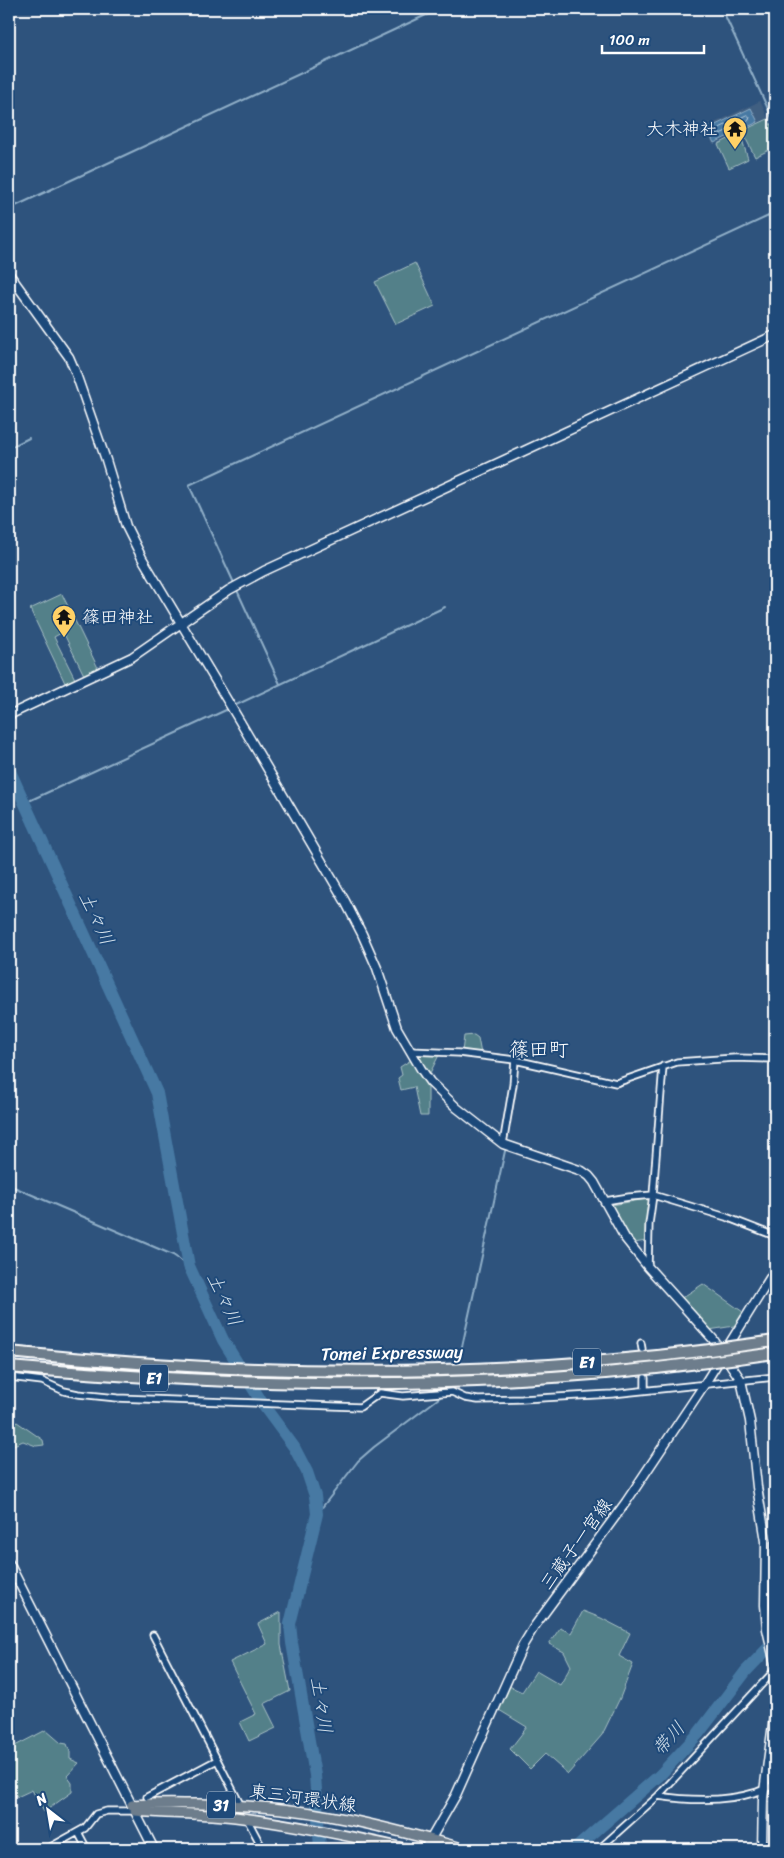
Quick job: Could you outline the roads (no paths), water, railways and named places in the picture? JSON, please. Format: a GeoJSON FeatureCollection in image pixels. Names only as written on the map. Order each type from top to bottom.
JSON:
{"type":"FeatureCollection","features":[{"type":"Feature","properties":{"kind":"highway","name":"Tomei Expressway"},"geometry":{"type":"LineString","coordinates":[[9,1352],[234,1370],[376,1371],[464,1369],[607,1360],[710,1350],[775,1341]]}},
{"type":"Feature","properties":{"kind":"highway","name":"Tomei Expressway"},"geometry":{"type":"LineString","coordinates":[[9,1367],[258,1383],[376,1384],[561,1376],[707,1362],[775,1353]]}},
{"type":"Feature","properties":{"kind":"main road","name":"東三河環状線"},"geometry":{"type":"LineString","coordinates":[[134,1808],[160,1803],[241,1806],[328,1816],[466,1849]]}},
{"type":"Feature","properties":{"kind":"main road","name":"東三河環状線"},"geometry":{"type":"LineString","coordinates":[[134,1808],[247,1819],[311,1828],[408,1849]]}},
{"type":"Feature","properties":{"kind":"street"},"geometry":{"type":"LineString","coordinates":[[9,274],[69,357],[106,460],[126,526],[142,558],[345,901],[377,968],[397,1028],[430,1082],[502,1144],[582,1171],[594,1182],[625,1238],[648,1267],[713,1339],[741,1380],[750,1421],[757,1487],[767,1550],[765,1604],[767,1628],[775,1662]]}},
{"type":"Feature","properties":{"kind":"street"},"geometry":{"type":"LineString","coordinates":[[9,715],[132,657],[229,590],[264,571],[775,335]]}},
{"type":"Feature","properties":{"kind":"street"},"geometry":{"type":"LineString","coordinates":[[410,1051],[459,1053],[515,1060],[616,1083],[677,1062],[735,1058],[775,1059]]}},
{"type":"Feature","properties":{"kind":"street"},"geometry":{"type":"LineString","coordinates":[[502,1144],[513,1085],[515,1060]]}},
{"type":"Feature","properties":{"kind":"street"},"geometry":{"type":"LineString","coordinates":[[648,1267],[649,1224],[663,1066]]}},
{"type":"Feature","properties":{"kind":"street"},"geometry":{"type":"LineString","coordinates":[[605,1202],[630,1196],[653,1195],[775,1236]]}},
{"type":"Feature","properties":{"kind":"street","name":"三蔵子一宮線"},"geometry":{"type":"LineString","coordinates":[[425,1849],[464,1779],[523,1645],[534,1627],[626,1502],[704,1385],[775,1270]]}},
{"type":"Feature","properties":{"kind":"street"},"geometry":{"type":"LineString","coordinates":[[9,1376],[42,1381],[64,1391],[78,1394],[117,1398],[252,1402],[360,1408],[380,1393],[402,1396],[452,1392],[466,1398],[478,1400],[612,1394],[775,1377]]}},
{"type":"Feature","properties":{"kind":"street"},"geometry":{"type":"LineString","coordinates":[[644,1378],[645,1390]]}},
{"type":"Feature","properties":{"kind":"street"},"geometry":{"type":"LineString","coordinates":[[9,1563],[154,1849]]}},
{"type":"Feature","properties":{"kind":"street"},"geometry":{"type":"LineString","coordinates":[[767,1628],[771,1628],[775,1624]]}},
{"type":"Feature","properties":{"kind":"street"},"geometry":{"type":"LineString","coordinates":[[153,1635],[241,1806]]}},
{"type":"Feature","properties":{"kind":"street"},"geometry":{"type":"LineString","coordinates":[[599,1849],[658,1796],[775,1670]]}},
{"type":"Feature","properties":{"kind":"street"},"geometry":{"type":"LineString","coordinates":[[762,1849],[764,1789],[775,1709]]}},
{"type":"Feature","properties":{"kind":"street"},"geometry":{"type":"LineString","coordinates":[[146,1796],[217,1760]]}},
{"type":"Feature","properties":{"kind":"street"},"geometry":{"type":"LineString","coordinates":[[658,1796],[688,1800],[728,1798],[775,1785]]}},
{"type":"Feature","properties":{"kind":"street"},"geometry":{"type":"LineString","coordinates":[[46,1849],[85,1828],[96,1814],[134,1808]]}},
{"type":"Feature","properties":{"kind":"street"},"geometry":{"type":"LineString","coordinates":[[247,1819],[261,1848]]}},
{"type":"Feature","properties":{"kind":"street"},"geometry":{"type":"LineString","coordinates":[[78,1832],[87,1849]]}},
{"type":"Feature","properties":{"kind":"water"},"geometry":{"type":"Polygon","coordinates":[[[751,108],[758,122],[714,143],[707,129],[751,108]]]}},
{"type":"Feature","properties":{"kind":"waterway"},"geometry":{"type":"LineString","coordinates":[[9,209],[439,9]]}},
{"type":"Feature","properties":{"kind":"waterway"},"geometry":{"type":"LineString","coordinates":[[722,9],[775,124]]}},
{"type":"Feature","properties":{"kind":"waterway"},"geometry":{"type":"LineString","coordinates":[[234,583],[189,485],[775,213]]}},
{"type":"Feature","properties":{"kind":"waterway"},"geometry":{"type":"LineString","coordinates":[[9,448],[29,438]]}},
{"type":"Feature","properties":{"kind":"waterway"},"geometry":{"type":"LineString","coordinates":[[236,588],[280,684]]}},
{"type":"Feature","properties":{"kind":"waterway"},"geometry":{"type":"LineString","coordinates":[[236,705],[445,607]]}},
{"type":"Feature","properties":{"kind":"waterway"},"geometry":{"type":"LineString","coordinates":[[31,800],[226,710]]}},
{"type":"Feature","properties":{"kind":"waterway","name":"土々川"},"geometry":{"type":"LineString","coordinates":[[9,769],[157,1093],[189,1266],[223,1340],[266,1409],[294,1447],[307,1472],[315,1496],[317,1514],[290,1624],[315,1775],[320,1849]]}},
{"type":"Feature","properties":{"kind":"waterway"},"geometry":{"type":"LineString","coordinates":[[458,1365],[505,1151]]}},
{"type":"Feature","properties":{"kind":"waterway"},"geometry":{"type":"LineString","coordinates":[[9,1185],[173,1255],[189,1266]]}},
{"type":"Feature","properties":{"kind":"waterway"},"geometry":{"type":"LineString","coordinates":[[317,1514],[358,1461],[443,1395]]}},
{"type":"Feature","properties":{"kind":"waterway","name":"帯川"},"geometry":{"type":"LineString","coordinates":[[575,1849],[660,1775],[698,1734],[746,1671],[775,1641]]}},
{"type":"Feature","properties":{"kind":"place","name":"大木神社"},"geometry":{"type":"Point","coordinates":[735,150]}},
{"type":"Feature","properties":{"kind":"place","name":"篠田神社"},"geometry":{"type":"Point","coordinates":[64,638]}},
{"type":"Feature","properties":{"kind":"district","name":"篠田町"},"geometry":{"type":"Point","coordinates":[539,1049]}}]}
